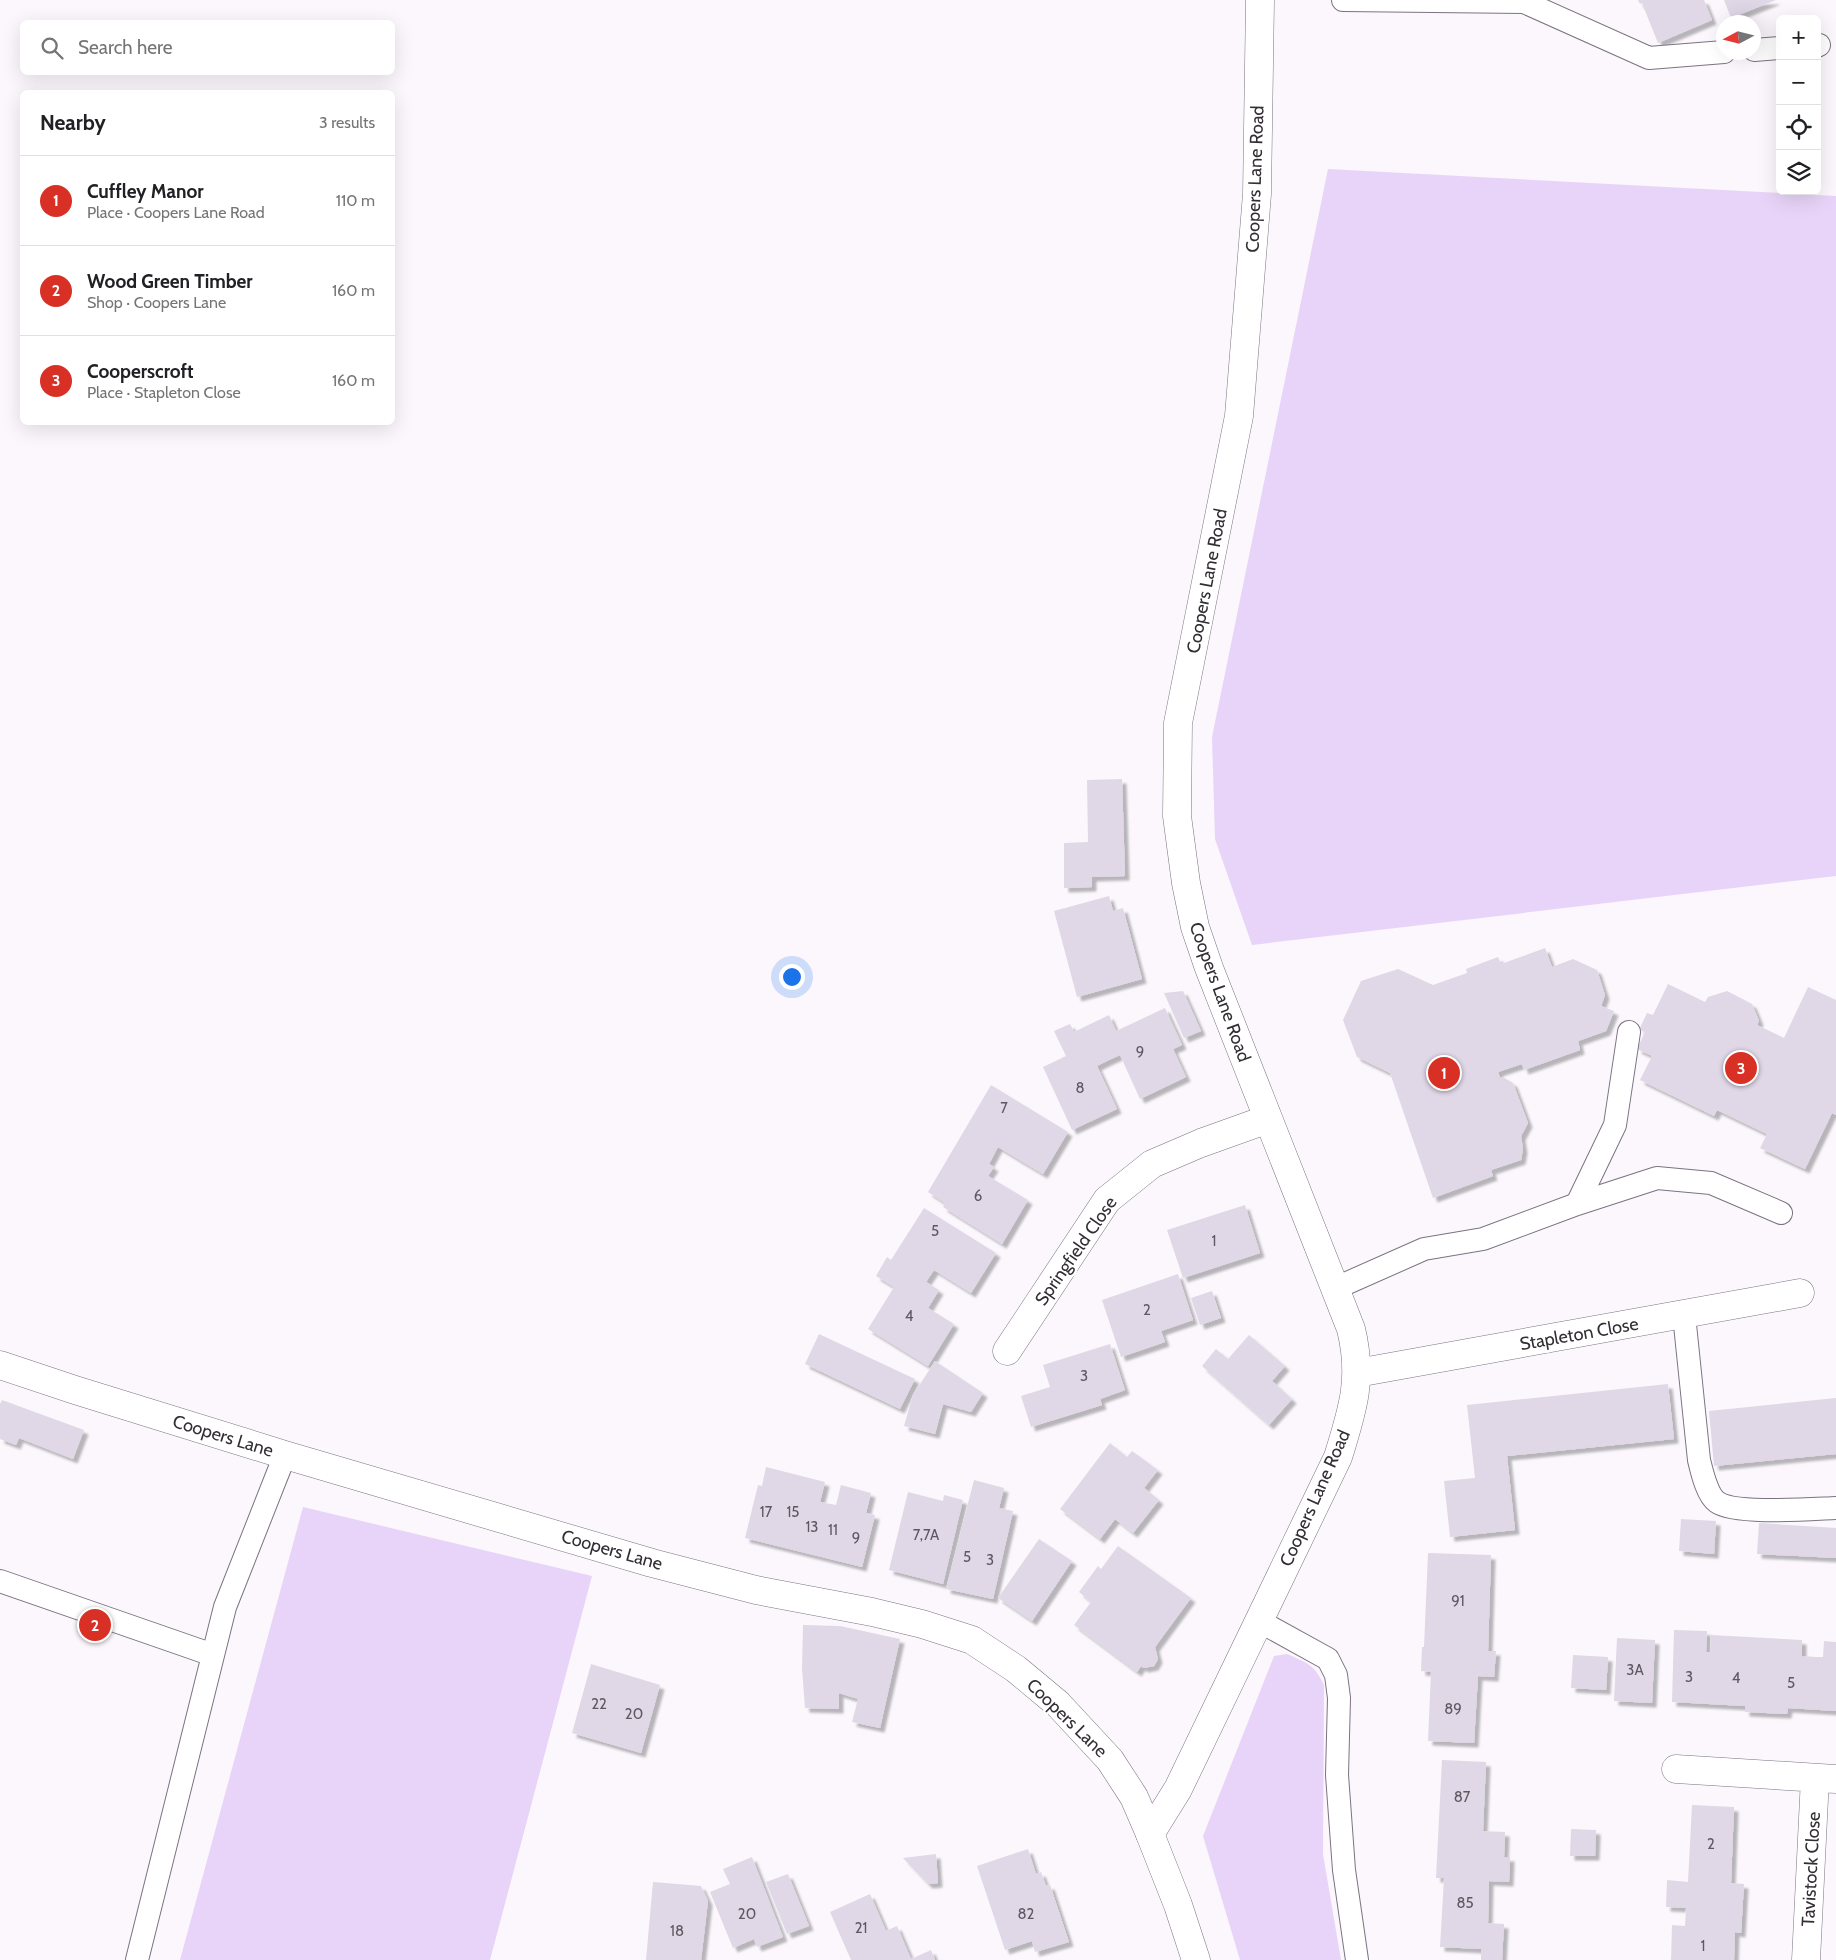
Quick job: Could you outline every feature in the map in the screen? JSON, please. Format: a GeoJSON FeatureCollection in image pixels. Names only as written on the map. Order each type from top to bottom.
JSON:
{"type":"FeatureCollection","features":[{"type":"Feature","properties":{"kind":"street","name":"Coopers Lane Road"},"geometry":{"type":"LineString","coordinates":[[1150,1834],[1178,1789],[1338,1457],[1352,1414],[1357,1373],[1356,1352],[1351,1328],[1208,968],[1195,927],[1186,883],[1177,816],[1178,723],[1239,416],[1257,194],[1260,0]]}},
{"type":"Feature","properties":{"kind":"street","name":"Springfield Close"},"geometry":{"type":"LineString","coordinates":[[1008,1351],[1107,1200],[1152,1164],[1200,1143],[1268,1120]]}},
{"type":"Feature","properties":{"kind":"street","name":"Stapleton Close"},"geometry":{"type":"LineString","coordinates":[[1357,1373],[1800,1293]]}},
{"type":"Feature","properties":{"kind":"street","name":"Coopers Lane"},"geometry":{"type":"LineString","coordinates":[[0,1365],[285,1455],[652,1562],[756,1590],[872,1612],[922,1624],[972,1640],[1016,1669],[1058,1704],[1110,1760],[1134,1797],[1150,1834],[1178,1905],[1196,1960]]}},
{"type":"Feature","properties":{"kind":"street","name":"Tavistock Close"},"geometry":{"type":"LineString","coordinates":[[1676,1769],[1826,1778],[1806,1960]]}},
{"type":"Feature","properties":{"kind":"lane"},"geometry":{"type":"LineString","coordinates":[[1343,0],[1524,2],[1649,58],[1716,53]]}},
{"type":"Feature","properties":{"kind":"lane"},"geometry":{"type":"LineString","coordinates":[[1761,49],[1776,48]]}},
{"type":"Feature","properties":{"kind":"lane"},"geometry":{"type":"LineString","coordinates":[[1578,1204],[1615,1125],[1629,1032]]}},
{"type":"Feature","properties":{"kind":"lane"},"geometry":{"type":"LineString","coordinates":[[1336,1288],[1424,1249],[1483,1239],[1578,1204],[1657,1178],[1710,1183],[1781,1213]]}},
{"type":"Feature","properties":{"kind":"lane"},"geometry":{"type":"LineString","coordinates":[[1684,1315],[1699,1460],[1705,1483],[1717,1502],[1738,1509],[1836,1508]]}},
{"type":"Feature","properties":{"kind":"lane"},"geometry":{"type":"LineString","coordinates":[[137,1960],[225,1606],[285,1455]]}},
{"type":"Feature","properties":{"kind":"lane"},"geometry":{"type":"LineString","coordinates":[[0,1581],[213,1655]]}},
{"type":"Feature","properties":{"kind":"lane"},"geometry":{"type":"LineString","coordinates":[[1259,1621],[1328,1659],[1336,1674],[1339,1698],[1337,1775],[1344,1870],[1357,1960]]}},
{"type":"Feature","properties":{"kind":"shaded area"},"geometry":{"type":"Polygon","coordinates":[[[1328,169],[1776,193],[1776,195],[1836,196],[1836,876],[1252,945],[1215,839],[1212,737],[1328,169]]]}},
{"type":"Feature","properties":{"kind":"shaded area"},"geometry":{"type":"Polygon","coordinates":[[[303,1507],[592,1576],[490,1960],[180,1960],[303,1507]]]}},
{"type":"Feature","properties":{"kind":"shaded area"},"geometry":{"type":"Polygon","coordinates":[[[1287,1654],[1313,1668],[1324,1685],[1323,1854],[1341,1960],[1240,1960],[1203,1836],[1274,1656],[1287,1654]]]}},
{"type":"Feature","properties":{"kind":"building"},"geometry":{"type":"Polygon","coordinates":[[[1638,0],[1704,0],[1712,20],[1658,43],[1642,3],[1640,4],[1638,0]]]}},
{"type":"Feature","properties":{"kind":"building"},"geometry":{"type":"Polygon","coordinates":[[[1724,0],[1776,0],[1738,15],[1730,15],[1724,0]]]}},
{"type":"Feature","properties":{"kind":"building"},"geometry":{"type":"Polygon","coordinates":[[[1122,779],[1125,876],[1092,877],[1092,887],[1064,888],[1064,843],[1088,842],[1087,780],[1122,779]]]}},
{"type":"Feature","properties":{"kind":"building"},"geometry":{"type":"Polygon","coordinates":[[[1109,896],[1113,911],[1123,908],[1142,979],[1077,997],[1054,911],[1109,896]]]}},
{"type":"Feature","properties":{"kind":"building"},"geometry":{"type":"Polygon","coordinates":[[[1545,948],[1552,967],[1573,959],[1597,970],[1605,995],[1601,1006],[1614,1011],[1606,1031],[1578,1041],[1580,1050],[1524,1070],[1522,1064],[1498,1072],[1500,1078],[1503,1077],[1513,1083],[1528,1123],[1521,1136],[1523,1149],[1521,1160],[1491,1170],[1493,1176],[1433,1198],[1390,1073],[1357,1057],[1343,1020],[1361,981],[1398,969],[1433,985],[1467,973],[1466,969],[1498,957],[1501,964],[1545,948]]]}},
{"type":"Feature","properties":{"kind":"building"},"geometry":{"type":"Polygon","coordinates":[[[1668,984],[1705,1002],[1708,997],[1727,991],[1752,1004],[1759,1021],[1757,1025],[1784,1038],[1808,987],[1836,1000],[1836,1115],[1832,1113],[1805,1169],[1760,1148],[1767,1134],[1717,1110],[1714,1116],[1640,1080],[1652,1056],[1637,1049],[1645,1032],[1639,1030],[1647,1013],[1653,1015],[1668,984]]]}},
{"type":"Feature","properties":{"kind":"building"},"geometry":{"type":"Polygon","coordinates":[[[1183,991],[1201,1031],[1184,1038],[1164,993],[1183,991]]]}},
{"type":"Feature","properties":{"kind":"building"},"geometry":{"type":"Polygon","coordinates":[[[1165,1008],[1182,1045],[1173,1049],[1186,1077],[1140,1099],[1120,1055],[1109,1060],[1097,1066],[1117,1109],[1072,1130],[1043,1067],[1066,1056],[1054,1031],[1070,1024],[1074,1032],[1109,1015],[1116,1031],[1165,1008]]]}},
{"type":"Feature","properties":{"kind":"building"},"geometry":{"type":"Polygon","coordinates":[[[991,1085],[1068,1132],[1043,1174],[998,1147],[989,1164],[994,1167],[988,1176],[1028,1200],[1002,1244],[943,1207],[945,1203],[928,1192],[991,1085]]]}},
{"type":"Feature","properties":{"kind":"building"},"geometry":{"type":"Polygon","coordinates":[[[1245,1205],[1260,1253],[1183,1278],[1167,1230],[1245,1205]]]}},
{"type":"Feature","properties":{"kind":"building"},"geometry":{"type":"Polygon","coordinates":[[[924,1208],[996,1253],[971,1293],[934,1270],[926,1282],[939,1290],[928,1308],[954,1324],[928,1366],[868,1329],[894,1287],[876,1276],[887,1257],[891,1260],[924,1208]]]}},
{"type":"Feature","properties":{"kind":"building"},"geometry":{"type":"Polygon","coordinates":[[[1178,1274],[1193,1320],[1161,1331],[1165,1342],[1121,1357],[1102,1300],[1178,1274]]]}},
{"type":"Feature","properties":{"kind":"building"},"geometry":{"type":"Polygon","coordinates":[[[1212,1291],[1221,1318],[1200,1325],[1191,1298],[1212,1291]]]}},
{"type":"Feature","properties":{"kind":"building"},"geometry":{"type":"Polygon","coordinates":[[[819,1334],[915,1379],[900,1409],[805,1364],[819,1334]]]}},
{"type":"Feature","properties":{"kind":"building"},"geometry":{"type":"Polygon","coordinates":[[[1249,1335],[1285,1366],[1272,1381],[1292,1399],[1269,1425],[1202,1366],[1216,1349],[1228,1359],[1249,1335]]]}},
{"type":"Feature","properties":{"kind":"building"},"geometry":{"type":"Polygon","coordinates":[[[1110,1344],[1125,1390],[1100,1399],[1102,1405],[1031,1427],[1021,1396],[1050,1387],[1043,1365],[1110,1344]]]}},
{"type":"Feature","properties":{"kind":"building"},"geometry":{"type":"Polygon","coordinates":[[[935,1361],[983,1393],[971,1412],[943,1404],[935,1434],[904,1426],[913,1395],[935,1361]]]}},
{"type":"Feature","properties":{"kind":"building"},"geometry":{"type":"Polygon","coordinates":[[[1668,1384],[1674,1439],[1507,1456],[1515,1530],[1450,1537],[1444,1481],[1475,1478],[1467,1405],[1668,1384]]]}},
{"type":"Feature","properties":{"kind":"building"},"geometry":{"type":"Polygon","coordinates":[[[1836,1398],[1836,1454],[1714,1466],[1709,1411],[1836,1398]]]}},
{"type":"Feature","properties":{"kind":"building"},"geometry":{"type":"Polygon","coordinates":[[[2,1400],[84,1430],[73,1459],[19,1438],[16,1445],[0,1439],[0,1404],[2,1400]]]}},
{"type":"Feature","properties":{"kind":"building"},"geometry":{"type":"Polygon","coordinates":[[[1110,1443],[1127,1457],[1132,1451],[1158,1470],[1144,1488],[1159,1500],[1133,1533],[1115,1519],[1100,1539],[1060,1509],[1110,1443]]]}},
{"type":"Feature","properties":{"kind":"building"},"geometry":{"type":"Polygon","coordinates":[[[766,1467],[825,1482],[820,1502],[836,1505],[841,1485],[871,1493],[866,1513],[875,1515],[862,1567],[745,1538],[758,1485],[762,1486],[766,1467]]]}},
{"type":"Feature","properties":{"kind":"building"},"geometry":{"type":"Polygon","coordinates":[[[974,1480],[1004,1488],[999,1508],[1013,1511],[993,1599],[946,1589],[974,1480]]]}},
{"type":"Feature","properties":{"kind":"building"},"geometry":{"type":"Polygon","coordinates":[[[908,1492],[943,1501],[944,1495],[963,1500],[943,1584],[889,1570],[908,1492]]]}},
{"type":"Feature","properties":{"kind":"building"},"geometry":{"type":"Polygon","coordinates":[[[1681,1519],[1716,1521],[1714,1554],[1679,1551],[1681,1519]]]}},
{"type":"Feature","properties":{"kind":"building"},"geometry":{"type":"Polygon","coordinates":[[[1759,1523],[1836,1528],[1836,1558],[1757,1554],[1759,1523]]]}},
{"type":"Feature","properties":{"kind":"building"},"geometry":{"type":"Polygon","coordinates":[[[1039,1539],[1072,1561],[1032,1621],[998,1598],[1039,1539]]]}},
{"type":"Feature","properties":{"kind":"building"},"geometry":{"type":"Polygon","coordinates":[[[1118,1546],[1191,1598],[1155,1647],[1158,1659],[1154,1666],[1144,1668],[1141,1666],[1137,1672],[1074,1625],[1091,1602],[1079,1592],[1098,1566],[1101,1569],[1118,1546]]]}},
{"type":"Feature","properties":{"kind":"building"},"geometry":{"type":"Polygon","coordinates":[[[1428,1553],[1491,1555],[1488,1651],[1496,1651],[1494,1677],[1478,1676],[1474,1743],[1428,1741],[1431,1672],[1421,1671],[1422,1647],[1424,1647],[1428,1553]]]}},
{"type":"Feature","properties":{"kind":"building"},"geometry":{"type":"Polygon","coordinates":[[[803,1625],[840,1626],[900,1639],[880,1728],[852,1722],[858,1699],[839,1693],[839,1709],[805,1708],[802,1668],[803,1625]]]}},
{"type":"Feature","properties":{"kind":"building"},"geometry":{"type":"Polygon","coordinates":[[[1674,1630],[1707,1631],[1706,1652],[1710,1652],[1711,1635],[1802,1640],[1802,1656],[1817,1657],[1823,1657],[1824,1641],[1836,1642],[1836,1711],[1788,1708],[1787,1714],[1745,1712],[1745,1706],[1672,1702],[1674,1630]]]}},
{"type":"Feature","properties":{"kind":"building"},"geometry":{"type":"Polygon","coordinates":[[[1617,1638],[1655,1640],[1652,1703],[1614,1701],[1617,1638]]]}},
{"type":"Feature","properties":{"kind":"building"},"geometry":{"type":"Polygon","coordinates":[[[1573,1655],[1608,1657],[1606,1690],[1571,1688],[1573,1655]]]}},
{"type":"Feature","properties":{"kind":"building"},"geometry":{"type":"Polygon","coordinates":[[[591,1664],[660,1685],[641,1753],[572,1733],[591,1664]]]}},
{"type":"Feature","properties":{"kind":"building"},"geometry":{"type":"Polygon","coordinates":[[[1442,1760],[1486,1762],[1483,1831],[1505,1832],[1504,1857],[1510,1857],[1509,1882],[1489,1881],[1488,1923],[1504,1924],[1502,1960],[1481,1960],[1481,1949],[1440,1947],[1444,1878],[1436,1878],[1442,1760]]]}},
{"type":"Feature","properties":{"kind":"building"},"geometry":{"type":"Polygon","coordinates":[[[1692,1805],[1734,1807],[1731,1883],[1744,1884],[1741,1933],[1735,1932],[1734,1960],[1671,1960],[1672,1925],[1685,1926],[1686,1908],[1666,1907],[1667,1880],[1688,1882],[1692,1805]]]}},
{"type":"Feature","properties":{"kind":"building"},"geometry":{"type":"Polygon","coordinates":[[[1571,1829],[1596,1830],[1595,1856],[1570,1856],[1571,1829]]]}},
{"type":"Feature","properties":{"kind":"building"},"geometry":{"type":"Polygon","coordinates":[[[1028,1849],[1036,1874],[1041,1872],[1046,1886],[1050,1885],[1069,1942],[1035,1952],[1032,1941],[1005,1950],[977,1866],[1028,1849]]]}},
{"type":"Feature","properties":{"kind":"building"},"geometry":{"type":"Polygon","coordinates":[[[936,1854],[938,1883],[928,1884],[903,1858],[936,1854]]]}},
{"type":"Feature","properties":{"kind":"building"},"geometry":{"type":"Polygon","coordinates":[[[752,1857],[783,1937],[757,1947],[754,1939],[733,1948],[710,1892],[730,1884],[723,1869],[752,1857]]]}},
{"type":"Feature","properties":{"kind":"building"},"geometry":{"type":"Polygon","coordinates":[[[788,1874],[809,1926],[787,1934],[766,1882],[788,1874]]]}},
{"type":"Feature","properties":{"kind":"building"},"geometry":{"type":"Polygon","coordinates":[[[653,1882],[701,1886],[708,1901],[701,1960],[646,1960],[653,1882]]]}},
{"type":"Feature","properties":{"kind":"building"},"geometry":{"type":"Polygon","coordinates":[[[870,1894],[886,1931],[897,1926],[911,1959],[931,1950],[935,1960],[851,1960],[830,1912],[870,1894]]]}},
{"type":"Feature","properties":{"kind":"place","name":"Cooperscroft"},"geometry":{"type":"Point","coordinates":[1741,1068]}},
{"type":"Feature","properties":{"kind":"place","name":"Cuffley Manor"},"geometry":{"type":"Point","coordinates":[1444,1073]}},
{"type":"Feature","properties":{"kind":"place","name":"Wood Green Timber"},"geometry":{"type":"Point","coordinates":[95,1625]}}]}
